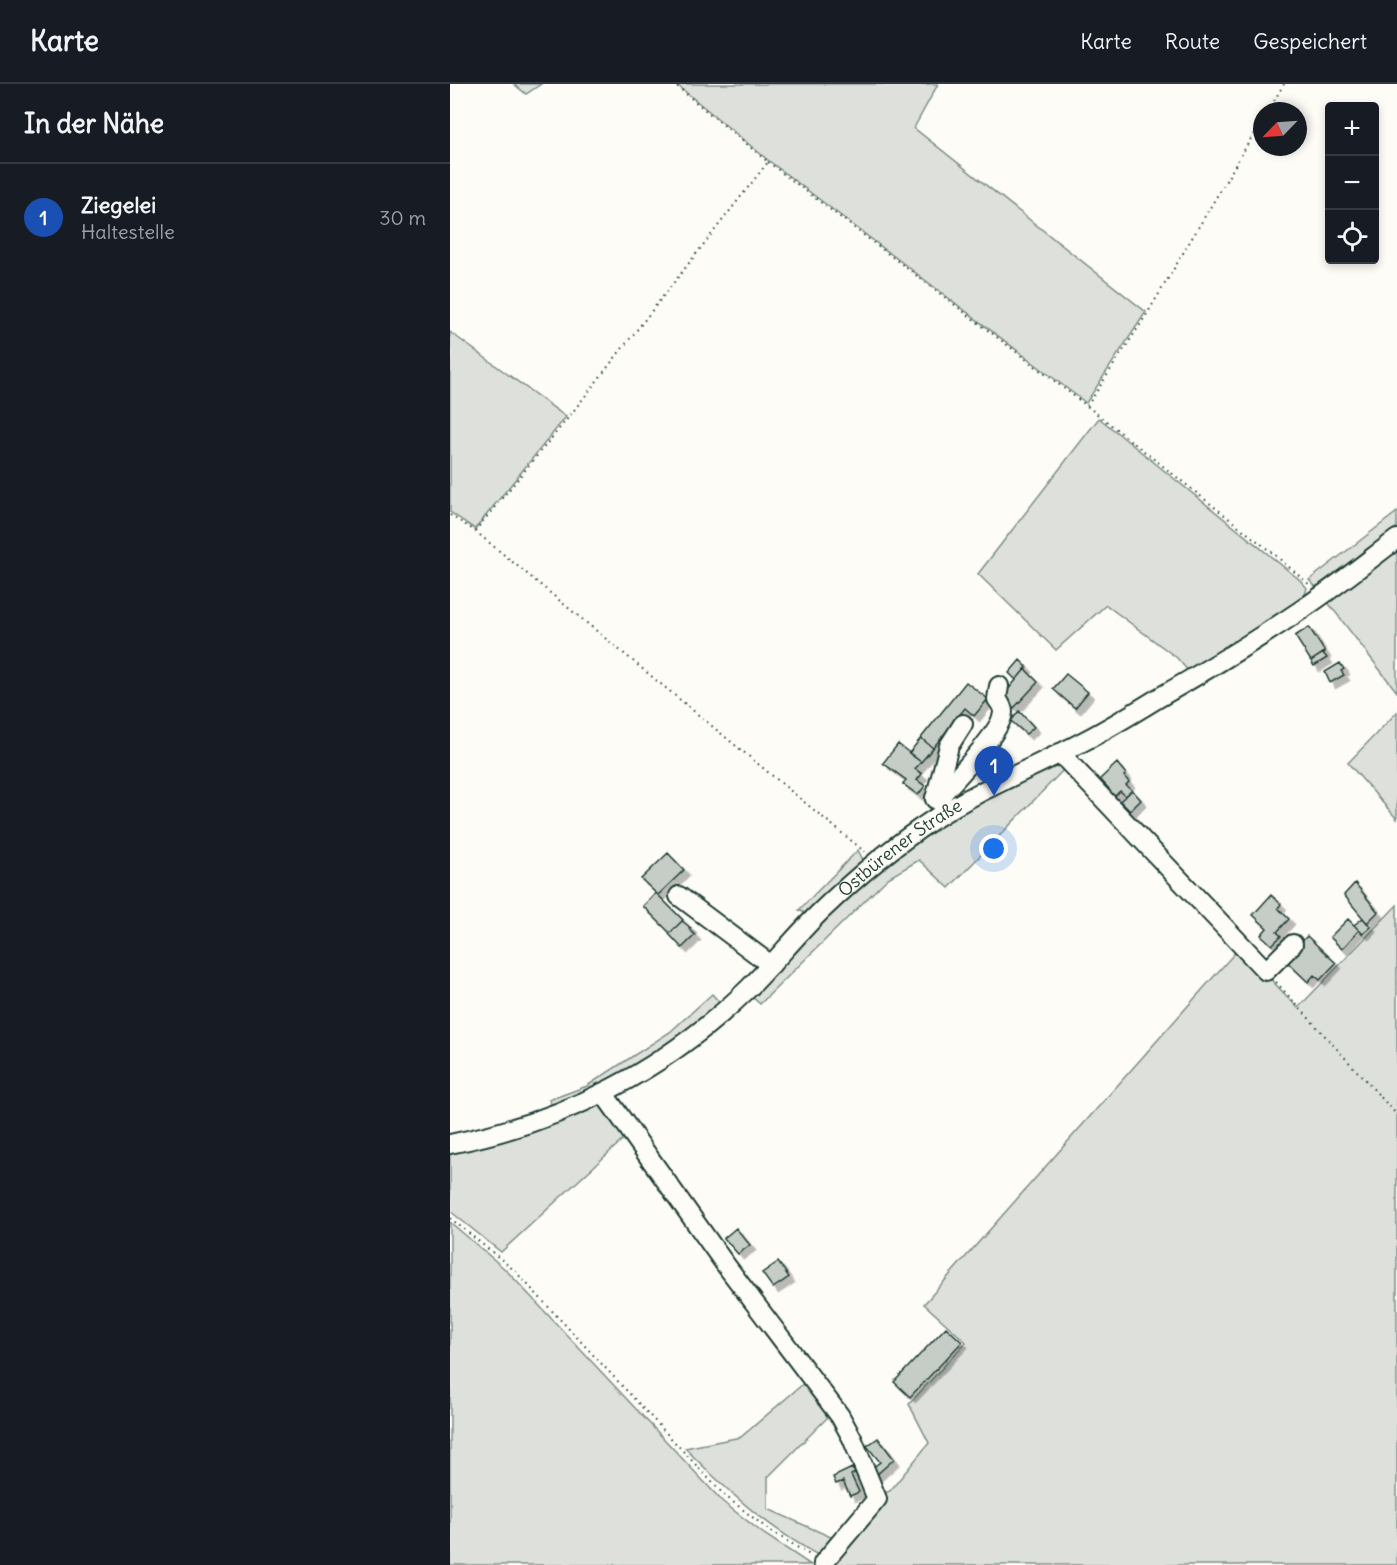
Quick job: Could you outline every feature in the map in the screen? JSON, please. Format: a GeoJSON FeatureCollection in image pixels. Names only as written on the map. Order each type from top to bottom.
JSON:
{"type":"FeatureCollection","features":[{"type":"Feature","properties":{"kind":"street","name":"Ostbürener Straße"},"geometry":{"type":"LineString","coordinates":[[450,1144],[491,1136],[549,1118],[604,1094],[647,1069],[690,1039],[747,989],[818,914],[876,861],[935,818],[1088,739],[1194,677],[1322,596],[1397,539]]}},
{"type":"Feature","properties":{"kind":"street"},"geometry":{"type":"LineString","coordinates":[[935,798],[943,793],[1000,723],[1003,714],[997,699],[999,686]]}},
{"type":"Feature","properties":{"kind":"street"},"geometry":{"type":"LineString","coordinates":[[935,818],[933,806],[949,746],[963,724]]}},
{"type":"Feature","properties":{"kind":"street"},"geometry":{"type":"LineString","coordinates":[[1060,753],[1266,971],[1293,944]]}},
{"type":"Feature","properties":{"kind":"street"},"geometry":{"type":"LineString","coordinates":[[679,896],[771,965]]}},
{"type":"Feature","properties":{"kind":"street"},"geometry":{"type":"LineString","coordinates":[[604,1094],[725,1264],[825,1395],[852,1438],[877,1500],[823,1563]]}},
{"type":"Feature","properties":{"kind":"path"},"geometry":{"type":"LineString","coordinates":[[674,84],[768,162],[1087,406],[1275,555],[1322,596]]}},
{"type":"Feature","properties":{"kind":"path"},"geometry":{"type":"LineString","coordinates":[[1273,102],[1284,84]]}},
{"type":"Feature","properties":{"kind":"path"},"geometry":{"type":"LineString","coordinates":[[1087,406],[1147,314],[1253,135]]}},
{"type":"Feature","properties":{"kind":"path"},"geometry":{"type":"LineString","coordinates":[[475,531],[568,418],[768,162]]}},
{"type":"Feature","properties":{"kind":"path"},"geometry":{"type":"LineString","coordinates":[[450,515],[475,531],[876,861]]}},
{"type":"Feature","properties":{"kind":"path"},"geometry":{"type":"LineString","coordinates":[[1266,971],[1397,1115]]}},
{"type":"Feature","properties":{"kind":"path"},"geometry":{"type":"LineString","coordinates":[[450,1218],[514,1270],[724,1495],[768,1530],[823,1563]]}},
{"type":"Feature","properties":{"kind":"shaded area"},"geometry":{"type":"Polygon","coordinates":[[[514,84],[541,84],[526,94],[514,84]]]}},
{"type":"Feature","properties":{"kind":"shaded area"},"geometry":{"type":"Polygon","coordinates":[[[676,84],[938,84],[914,128],[1146,312],[1086,403],[769,161],[676,84]]]}},
{"type":"Feature","properties":{"kind":"shaded area"},"geometry":{"type":"Polygon","coordinates":[[[450,332],[566,417],[475,529],[450,512],[450,332]]]}},
{"type":"Feature","properties":{"kind":"shaded area"},"geometry":{"type":"Polygon","coordinates":[[[1099,418],[1300,580],[1307,588],[1304,598],[1189,672],[1177,658],[1106,605],[1056,650],[978,574],[1099,418]]]}},
{"type":"Feature","properties":{"kind":"shaded area"},"geometry":{"type":"Polygon","coordinates":[[[1397,512],[1397,527],[1319,590],[1309,580],[1397,512]]]}},
{"type":"Feature","properties":{"kind":"shaded area"},"geometry":{"type":"Polygon","coordinates":[[[1397,545],[1397,692],[1326,600],[1397,545]]]}},
{"type":"Feature","properties":{"kind":"shaded area"},"geometry":{"type":"Polygon","coordinates":[[[1397,712],[1397,819],[1348,763],[1397,712]]]}},
{"type":"Feature","properties":{"kind":"shaded area"},"geometry":{"type":"Polygon","coordinates":[[[1060,756],[1068,765],[949,888],[919,860],[888,878],[760,1004],[750,995],[813,928],[880,866],[922,835],[1060,756]]]}},
{"type":"Feature","properties":{"kind":"shaded area"},"geometry":{"type":"Polygon","coordinates":[[[858,850],[863,860],[807,914],[799,910],[858,850]]]}},
{"type":"Feature","properties":{"kind":"shaded area"},"geometry":{"type":"Polygon","coordinates":[[[1397,905],[1397,1565],[839,1565],[829,1560],[878,1496],[890,1491],[929,1443],[909,1404],[966,1342],[924,1304],[1240,947],[1298,1008],[1397,905]]]}},
{"type":"Feature","properties":{"kind":"shaded area"},"geometry":{"type":"Polygon","coordinates":[[[712,994],[720,1003],[678,1037],[604,1086],[554,1108],[549,1100],[587,1086],[670,1032],[712,994]]]}},
{"type":"Feature","properties":{"kind":"shaded area"},"geometry":{"type":"Polygon","coordinates":[[[596,1105],[608,1109],[627,1136],[501,1252],[450,1211],[450,1152],[596,1105]]]}},
{"type":"Feature","properties":{"kind":"shaded area"},"geometry":{"type":"Polygon","coordinates":[[[450,1222],[506,1270],[723,1502],[764,1534],[811,1565],[450,1565],[450,1222]]]}},
{"type":"Feature","properties":{"kind":"shaded area"},"geometry":{"type":"Polygon","coordinates":[[[810,1378],[834,1411],[768,1477],[768,1509],[840,1541],[825,1559],[750,1509],[685,1448],[741,1437],[810,1378]]]}},
{"type":"Feature","properties":{"kind":"building"},"geometry":{"type":"Polygon","coordinates":[[[1309,627],[1325,652],[1311,661],[1295,636],[1309,627]]]}},
{"type":"Feature","properties":{"kind":"building"},"geometry":{"type":"Polygon","coordinates":[[[1323,653],[1327,658],[1314,666],[1311,661],[1323,653]]]}},
{"type":"Feature","properties":{"kind":"building"},"geometry":{"type":"Polygon","coordinates":[[[1020,660],[1027,667],[1016,680],[1009,673],[1020,660]]]}},
{"type":"Feature","properties":{"kind":"building"},"geometry":{"type":"Polygon","coordinates":[[[1340,663],[1344,669],[1341,671],[1344,675],[1330,683],[1325,672],[1340,663]]]}},
{"type":"Feature","properties":{"kind":"building"},"geometry":{"type":"Polygon","coordinates":[[[1025,669],[1038,682],[1014,708],[1002,697],[1025,669]]]}},
{"type":"Feature","properties":{"kind":"building"},"geometry":{"type":"Polygon","coordinates":[[[1066,674],[1088,692],[1075,708],[1053,689],[1066,674]]]}},
{"type":"Feature","properties":{"kind":"building"},"geometry":{"type":"Polygon","coordinates":[[[966,682],[988,699],[974,716],[965,708],[933,748],[921,738],[966,682]]]}},
{"type":"Feature","properties":{"kind":"building"},"geometry":{"type":"Polygon","coordinates":[[[1019,711],[1034,727],[1026,734],[1011,721],[1019,711]]]}},
{"type":"Feature","properties":{"kind":"building"},"geometry":{"type":"Polygon","coordinates":[[[921,738],[933,748],[921,762],[909,753],[921,738]]]}},
{"type":"Feature","properties":{"kind":"building"},"geometry":{"type":"Polygon","coordinates":[[[898,744],[921,762],[915,769],[922,774],[917,780],[925,786],[918,795],[903,784],[906,780],[883,763],[898,744]]]}},
{"type":"Feature","properties":{"kind":"building"},"geometry":{"type":"Polygon","coordinates":[[[1117,763],[1126,774],[1124,776],[1129,782],[1126,785],[1132,790],[1126,796],[1120,791],[1111,800],[1105,793],[1109,789],[1100,779],[1117,763]]]}},
{"type":"Feature","properties":{"kind":"building"},"geometry":{"type":"Polygon","coordinates":[[[1132,790],[1141,800],[1130,811],[1120,801],[1132,790]]]}},
{"type":"Feature","properties":{"kind":"building"},"geometry":{"type":"Polygon","coordinates":[[[668,853],[684,870],[658,895],[641,879],[668,853]]]}},
{"type":"Feature","properties":{"kind":"building"},"geometry":{"type":"Polygon","coordinates":[[[1355,883],[1378,912],[1367,923],[1344,895],[1355,883]]]}},
{"type":"Feature","properties":{"kind":"building"},"geometry":{"type":"Polygon","coordinates":[[[656,893],[683,920],[670,933],[643,906],[656,893]]]}},
{"type":"Feature","properties":{"kind":"building"},"geometry":{"type":"Polygon","coordinates":[[[1271,895],[1281,904],[1278,908],[1289,919],[1277,932],[1281,936],[1272,945],[1261,935],[1267,928],[1253,915],[1271,895]]]}},
{"type":"Feature","properties":{"kind":"building"},"geometry":{"type":"Polygon","coordinates":[[[1363,918],[1371,927],[1363,934],[1354,925],[1363,918]]]}},
{"type":"Feature","properties":{"kind":"building"},"geometry":{"type":"Polygon","coordinates":[[[1348,919],[1359,930],[1342,949],[1330,937],[1348,919]]]}},
{"type":"Feature","properties":{"kind":"building"},"geometry":{"type":"Polygon","coordinates":[[[682,921],[691,928],[689,929],[695,935],[682,948],[669,934],[682,921]]]}},
{"type":"Feature","properties":{"kind":"building"},"geometry":{"type":"Polygon","coordinates":[[[1307,936],[1336,963],[1320,980],[1314,975],[1308,982],[1285,960],[1307,936]]]}},
{"type":"Feature","properties":{"kind":"building"},"geometry":{"type":"Polygon","coordinates":[[[736,1228],[750,1245],[738,1254],[724,1238],[736,1228]]]}},
{"type":"Feature","properties":{"kind":"building"},"geometry":{"type":"Polygon","coordinates":[[[778,1262],[789,1277],[773,1288],[762,1273],[778,1262]]]}},
{"type":"Feature","properties":{"kind":"building"},"geometry":{"type":"Polygon","coordinates":[[[946,1327],[962,1342],[910,1397],[894,1382],[946,1327]]]}},
{"type":"Feature","properties":{"kind":"building"},"geometry":{"type":"Polygon","coordinates":[[[878,1438],[894,1459],[874,1477],[872,1468],[880,1462],[867,1446],[878,1438]]]}},
{"type":"Feature","properties":{"kind":"building"},"geometry":{"type":"Polygon","coordinates":[[[852,1468],[855,1473],[851,1475],[859,1492],[850,1496],[843,1481],[836,1484],[833,1477],[852,1468]]]}},
{"type":"Feature","properties":{"kind":"place","name":"Ziegelei"},"geometry":{"type":"Point","coordinates":[994,796]}}]}
